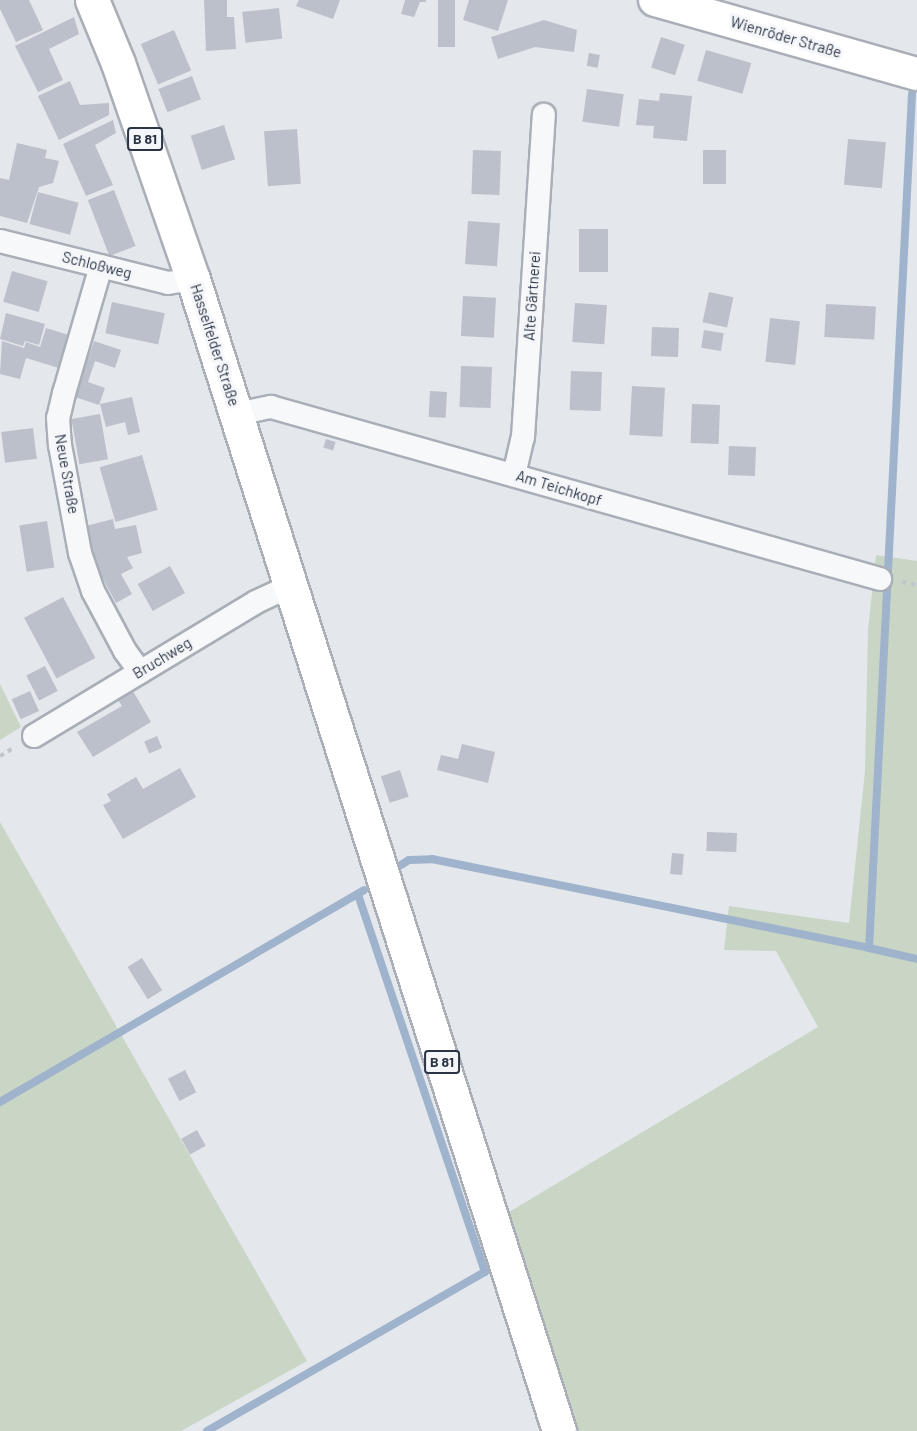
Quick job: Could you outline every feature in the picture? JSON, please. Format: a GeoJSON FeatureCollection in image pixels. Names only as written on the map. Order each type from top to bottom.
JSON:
{"type":"FeatureCollection","features":[{"type":"Feature","properties":{"kind":"main road","name":"Hasselfelder Straße"},"geometry":{"type":"LineString","coordinates":[[93,0],[118,63],[237,414],[559,1431]]}},
{"type":"Feature","properties":{"kind":"main road","name":"Wienröder Straße"},"geometry":{"type":"LineString","coordinates":[[655,0],[917,74]]}},
{"type":"Feature","properties":{"kind":"street","name":"Alte Gärtnerei"},"geometry":{"type":"LineString","coordinates":[[514,475],[523,437],[544,115]]}},
{"type":"Feature","properties":{"kind":"street","name":"Schloßweg"},"geometry":{"type":"LineString","coordinates":[[0,241],[168,283],[193,279]]}},
{"type":"Feature","properties":{"kind":"street","name":"Neue Straße"},"geometry":{"type":"LineString","coordinates":[[101,266],[58,418],[60,445],[80,554],[93,591],[125,651],[140,672]]}},
{"type":"Feature","properties":{"kind":"street","name":"Am Teichkopf"},"geometry":{"type":"LineString","coordinates":[[237,414],[271,407],[571,493],[889,580]]}},
{"type":"Feature","properties":{"kind":"street","name":"Bruchweg"},"geometry":{"type":"LineString","coordinates":[[34,736],[256,602],[292,585]]}},
{"type":"Feature","properties":{"kind":"path"},"geometry":{"type":"LineString","coordinates":[[889,580],[917,585]]}},
{"type":"Feature","properties":{"kind":"green space"},"geometry":{"type":"Polygon","coordinates":[[[876,555],[917,561],[917,1431],[578,1431],[509,1212],[818,1027],[776,951],[724,950],[729,906],[849,923],[865,771],[868,630],[876,555]]]}},
{"type":"Feature","properties":{"kind":"green space"},"geometry":{"type":"Polygon","coordinates":[[[0,684],[21,727],[0,740],[0,684]]]}},
{"type":"Feature","properties":{"kind":"green space"},"geometry":{"type":"Polygon","coordinates":[[[0,822],[307,1361],[181,1431],[0,1431],[0,822]]]}},
{"type":"Feature","properties":{"kind":"building"},"geometry":{"type":"Polygon","coordinates":[[[0,0],[29,0],[43,30],[16,42],[0,9],[0,0]]]}},
{"type":"Feature","properties":{"kind":"building"},"geometry":{"type":"Polygon","coordinates":[[[204,0],[227,0],[227,17],[234,17],[236,49],[206,51],[204,0]]]}},
{"type":"Feature","properties":{"kind":"building"},"geometry":{"type":"Polygon","coordinates":[[[299,0],[340,0],[333,19],[296,6],[299,0]]]}},
{"type":"Feature","properties":{"kind":"building"},"geometry":{"type":"Polygon","coordinates":[[[405,0],[426,0],[426,2],[420,2],[414,17],[401,14],[405,0]]]}},
{"type":"Feature","properties":{"kind":"building"},"geometry":{"type":"Polygon","coordinates":[[[438,0],[455,0],[455,47],[438,47],[438,0]]]}},
{"type":"Feature","properties":{"kind":"building"},"geometry":{"type":"Polygon","coordinates":[[[469,0],[508,0],[498,31],[463,20],[469,0]]]}},
{"type":"Feature","properties":{"kind":"building"},"geometry":{"type":"Polygon","coordinates":[[[279,8],[282,39],[245,43],[242,12],[279,8]]]}},
{"type":"Feature","properties":{"kind":"building"},"geometry":{"type":"Polygon","coordinates":[[[74,17],[79,34],[49,49],[63,80],[38,92],[15,46],[74,17]]]}},
{"type":"Feature","properties":{"kind":"building"},"geometry":{"type":"Polygon","coordinates":[[[544,20],[577,30],[574,52],[535,47],[498,59],[491,37],[544,20]]]}},
{"type":"Feature","properties":{"kind":"building"},"geometry":{"type":"Polygon","coordinates":[[[174,30],[191,71],[158,85],[141,44],[174,30]]]}},
{"type":"Feature","properties":{"kind":"building"},"geometry":{"type":"Polygon","coordinates":[[[661,37],[685,45],[675,75],[651,67],[661,37]]]}},
{"type":"Feature","properties":{"kind":"building"},"geometry":{"type":"Polygon","coordinates":[[[706,50],[751,63],[742,94],[697,81],[706,50]]]}},
{"type":"Feature","properties":{"kind":"building"},"geometry":{"type":"Polygon","coordinates":[[[589,53],[600,55],[598,68],[587,66],[589,53]]]}},
{"type":"Feature","properties":{"kind":"building"},"geometry":{"type":"Polygon","coordinates":[[[192,76],[201,99],[167,112],[158,89],[192,76]]]}},
{"type":"Feature","properties":{"kind":"building"},"geometry":{"type":"Polygon","coordinates":[[[70,81],[80,105],[109,103],[109,115],[59,140],[38,96],[70,81]]]}},
{"type":"Feature","properties":{"kind":"building"},"geometry":{"type":"Polygon","coordinates":[[[587,89],[624,94],[619,127],[582,122],[587,89]]]}},
{"type":"Feature","properties":{"kind":"building"},"geometry":{"type":"Polygon","coordinates":[[[660,93],[692,96],[687,141],[653,138],[654,126],[636,125],[639,99],[659,101],[660,93]]]}},
{"type":"Feature","properties":{"kind":"building"},"geometry":{"type":"Polygon","coordinates":[[[113,120],[116,133],[95,145],[113,185],[86,196],[63,144],[113,120]]]}},
{"type":"Feature","properties":{"kind":"building"},"geometry":{"type":"Polygon","coordinates":[[[224,125],[235,159],[202,170],[191,136],[224,125]]]}},
{"type":"Feature","properties":{"kind":"building"},"geometry":{"type":"Polygon","coordinates":[[[297,129],[301,184],[268,186],[264,131],[297,129]]]}},
{"type":"Feature","properties":{"kind":"building"},"geometry":{"type":"Polygon","coordinates":[[[848,139],[886,142],[882,188],[844,185],[848,139]]]}},
{"type":"Feature","properties":{"kind":"building"},"geometry":{"type":"Polygon","coordinates":[[[17,143],[47,150],[45,158],[59,161],[53,183],[39,187],[27,223],[0,216],[0,178],[9,180],[17,143]]]}},
{"type":"Feature","properties":{"kind":"building"},"geometry":{"type":"Polygon","coordinates":[[[473,150],[501,151],[499,195],[471,194],[473,150]]]}},
{"type":"Feature","properties":{"kind":"building"},"geometry":{"type":"Polygon","coordinates":[[[703,150],[726,150],[726,184],[703,184],[703,150]]]}},
{"type":"Feature","properties":{"kind":"building"},"geometry":{"type":"Polygon","coordinates":[[[114,190],[136,246],[109,256],[88,200],[114,190]]]}},
{"type":"Feature","properties":{"kind":"building"},"geometry":{"type":"Polygon","coordinates":[[[38,192],[79,203],[70,235],[29,224],[38,192]]]}},
{"type":"Feature","properties":{"kind":"building"},"geometry":{"type":"Polygon","coordinates":[[[468,221],[500,223],[497,266],[465,264],[468,221]]]}},
{"type":"Feature","properties":{"kind":"building"},"geometry":{"type":"Polygon","coordinates":[[[579,229],[608,229],[608,272],[579,272],[579,229]]]}},
{"type":"Feature","properties":{"kind":"building"},"geometry":{"type":"Polygon","coordinates":[[[12,271],[48,281],[39,312],[3,302],[12,271]]]}},
{"type":"Feature","properties":{"kind":"building"},"geometry":{"type":"Polygon","coordinates":[[[709,292],[733,297],[727,328],[703,322],[709,292]]]}},
{"type":"Feature","properties":{"kind":"building"},"geometry":{"type":"Polygon","coordinates":[[[463,296],[496,298],[494,338],[461,336],[463,296]]]}},
{"type":"Feature","properties":{"kind":"building"},"geometry":{"type":"Polygon","coordinates":[[[112,302],[165,313],[158,345],[105,333],[112,302]]]}},
{"type":"Feature","properties":{"kind":"building"},"geometry":{"type":"Polygon","coordinates":[[[575,303],[607,305],[604,344],[572,342],[575,303]]]}},
{"type":"Feature","properties":{"kind":"building"},"geometry":{"type":"Polygon","coordinates":[[[826,304],[876,307],[874,340],[824,337],[826,304]]]}},
{"type":"Feature","properties":{"kind":"building"},"geometry":{"type":"Polygon","coordinates":[[[6,313],[45,324],[39,345],[25,341],[23,346],[0,339],[6,313]]]}},
{"type":"Feature","properties":{"kind":"building"},"geometry":{"type":"Polygon","coordinates":[[[770,318],[800,321],[795,365],[765,362],[770,318]]]}},
{"type":"Feature","properties":{"kind":"building"},"geometry":{"type":"Polygon","coordinates":[[[652,327],[679,328],[678,357],[651,356],[652,327]]]}},
{"type":"Feature","properties":{"kind":"building"},"geometry":{"type":"Polygon","coordinates":[[[46,328],[69,335],[59,368],[26,358],[20,379],[0,374],[2,341],[24,348],[26,342],[40,347],[46,328]]]}},
{"type":"Feature","properties":{"kind":"building"},"geometry":{"type":"Polygon","coordinates":[[[704,330],[724,333],[721,351],[701,348],[704,330]]]}},
{"type":"Feature","properties":{"kind":"building"},"geometry":{"type":"Polygon","coordinates":[[[94,341],[121,350],[115,368],[95,361],[88,382],[105,388],[99,405],[75,397],[94,341]]]}},
{"type":"Feature","properties":{"kind":"building"},"geometry":{"type":"Polygon","coordinates":[[[461,366],[492,367],[491,408],[460,407],[461,366]]]}},
{"type":"Feature","properties":{"kind":"building"},"geometry":{"type":"Polygon","coordinates":[[[571,371],[602,372],[601,411],[570,410],[571,371]]]}},
{"type":"Feature","properties":{"kind":"building"},"geometry":{"type":"Polygon","coordinates":[[[632,386],[665,388],[662,437],[629,435],[632,386]]]}},
{"type":"Feature","properties":{"kind":"building"},"geometry":{"type":"Polygon","coordinates":[[[430,391],[447,392],[446,418],[429,417],[430,391]]]}},
{"type":"Feature","properties":{"kind":"building"},"geometry":{"type":"Polygon","coordinates":[[[132,397],[140,432],[128,435],[125,422],[106,427],[100,404],[132,397]]]}},
{"type":"Feature","properties":{"kind":"building"},"geometry":{"type":"Polygon","coordinates":[[[692,404],[720,405],[719,444],[691,443],[692,404]]]}},
{"type":"Feature","properties":{"kind":"building"},"geometry":{"type":"Polygon","coordinates":[[[100,414],[108,459],[79,464],[71,419],[100,414]]]}},
{"type":"Feature","properties":{"kind":"building"},"geometry":{"type":"Polygon","coordinates":[[[33,428],[37,459],[5,463],[1,432],[33,428]]]}},
{"type":"Feature","properties":{"kind":"building"},"geometry":{"type":"Polygon","coordinates":[[[326,439],[336,442],[333,451],[323,448],[326,439]]]}},
{"type":"Feature","properties":{"kind":"building"},"geometry":{"type":"Polygon","coordinates":[[[729,446],[756,447],[755,476],[728,475],[729,446]]]}},
{"type":"Feature","properties":{"kind":"building"},"geometry":{"type":"Polygon","coordinates":[[[142,455],[158,510],[115,522],[100,467],[142,455]]]}},
{"type":"Feature","properties":{"kind":"building"},"geometry":{"type":"Polygon","coordinates":[[[113,519],[115,529],[136,525],[142,553],[127,557],[133,568],[121,574],[132,594],[116,603],[95,564],[86,526],[113,519]]]}},
{"type":"Feature","properties":{"kind":"building"},"geometry":{"type":"Polygon","coordinates":[[[47,521],[54,567],[27,572],[19,525],[47,521]]]}},
{"type":"Feature","properties":{"kind":"building"},"geometry":{"type":"Polygon","coordinates":[[[170,566],[185,593],[153,611],[138,584],[170,566]]]}},
{"type":"Feature","properties":{"kind":"building"},"geometry":{"type":"Polygon","coordinates":[[[63,597],[95,658],[57,679],[24,618],[63,597]]]}},
{"type":"Feature","properties":{"kind":"building"},"geometry":{"type":"Polygon","coordinates":[[[45,666],[58,691],[39,700],[26,676],[45,666]]]}},
{"type":"Feature","properties":{"kind":"building"},"geometry":{"type":"Polygon","coordinates":[[[30,691],[39,711],[21,719],[12,699],[30,691]]]}},
{"type":"Feature","properties":{"kind":"building"},"geometry":{"type":"Polygon","coordinates":[[[133,691],[151,722],[93,757],[77,732],[122,706],[118,700],[133,691]]]}},
{"type":"Feature","properties":{"kind":"building"},"geometry":{"type":"Polygon","coordinates":[[[157,736],[162,748],[149,753],[144,741],[157,736]]]}},
{"type":"Feature","properties":{"kind":"building"},"geometry":{"type":"Polygon","coordinates":[[[462,744],[495,752],[488,783],[437,770],[441,755],[458,759],[462,744]]]}},
{"type":"Feature","properties":{"kind":"building"},"geometry":{"type":"Polygon","coordinates":[[[180,768],[196,797],[123,839],[103,805],[111,801],[107,794],[136,777],[143,789],[180,768]]]}},
{"type":"Feature","properties":{"kind":"building"},"geometry":{"type":"Polygon","coordinates":[[[400,770],[409,797],[390,803],[381,776],[400,770]]]}},
{"type":"Feature","properties":{"kind":"building"},"geometry":{"type":"Polygon","coordinates":[[[707,832],[737,833],[736,852],[706,851],[707,832]]]}},
{"type":"Feature","properties":{"kind":"building"},"geometry":{"type":"Polygon","coordinates":[[[672,853],[684,854],[682,875],[670,874],[672,853]]]}},
{"type":"Feature","properties":{"kind":"building"},"geometry":{"type":"Polygon","coordinates":[[[142,958],[162,990],[148,999],[128,967],[142,958]]]}},
{"type":"Feature","properties":{"kind":"building"},"geometry":{"type":"Polygon","coordinates":[[[185,1070],[196,1092],[179,1101],[168,1079],[185,1070]]]}},
{"type":"Feature","properties":{"kind":"building"},"geometry":{"type":"Polygon","coordinates":[[[197,1130],[206,1146],[190,1154],[181,1139],[197,1130]]]}},
{"type":"Feature","properties":{"kind":"waterway"},"geometry":{"type":"LineString","coordinates":[[912,94],[869,948],[917,959]]}},
{"type":"Feature","properties":{"kind":"waterway"},"geometry":{"type":"LineString","coordinates":[[401,865],[409,860],[432,859],[869,948]]}},
{"type":"Feature","properties":{"kind":"waterway"},"geometry":{"type":"LineString","coordinates":[[0,1102],[364,890]]}},
{"type":"Feature","properties":{"kind":"waterway"},"geometry":{"type":"LineString","coordinates":[[207,1431],[485,1272],[358,894]]}}]}
